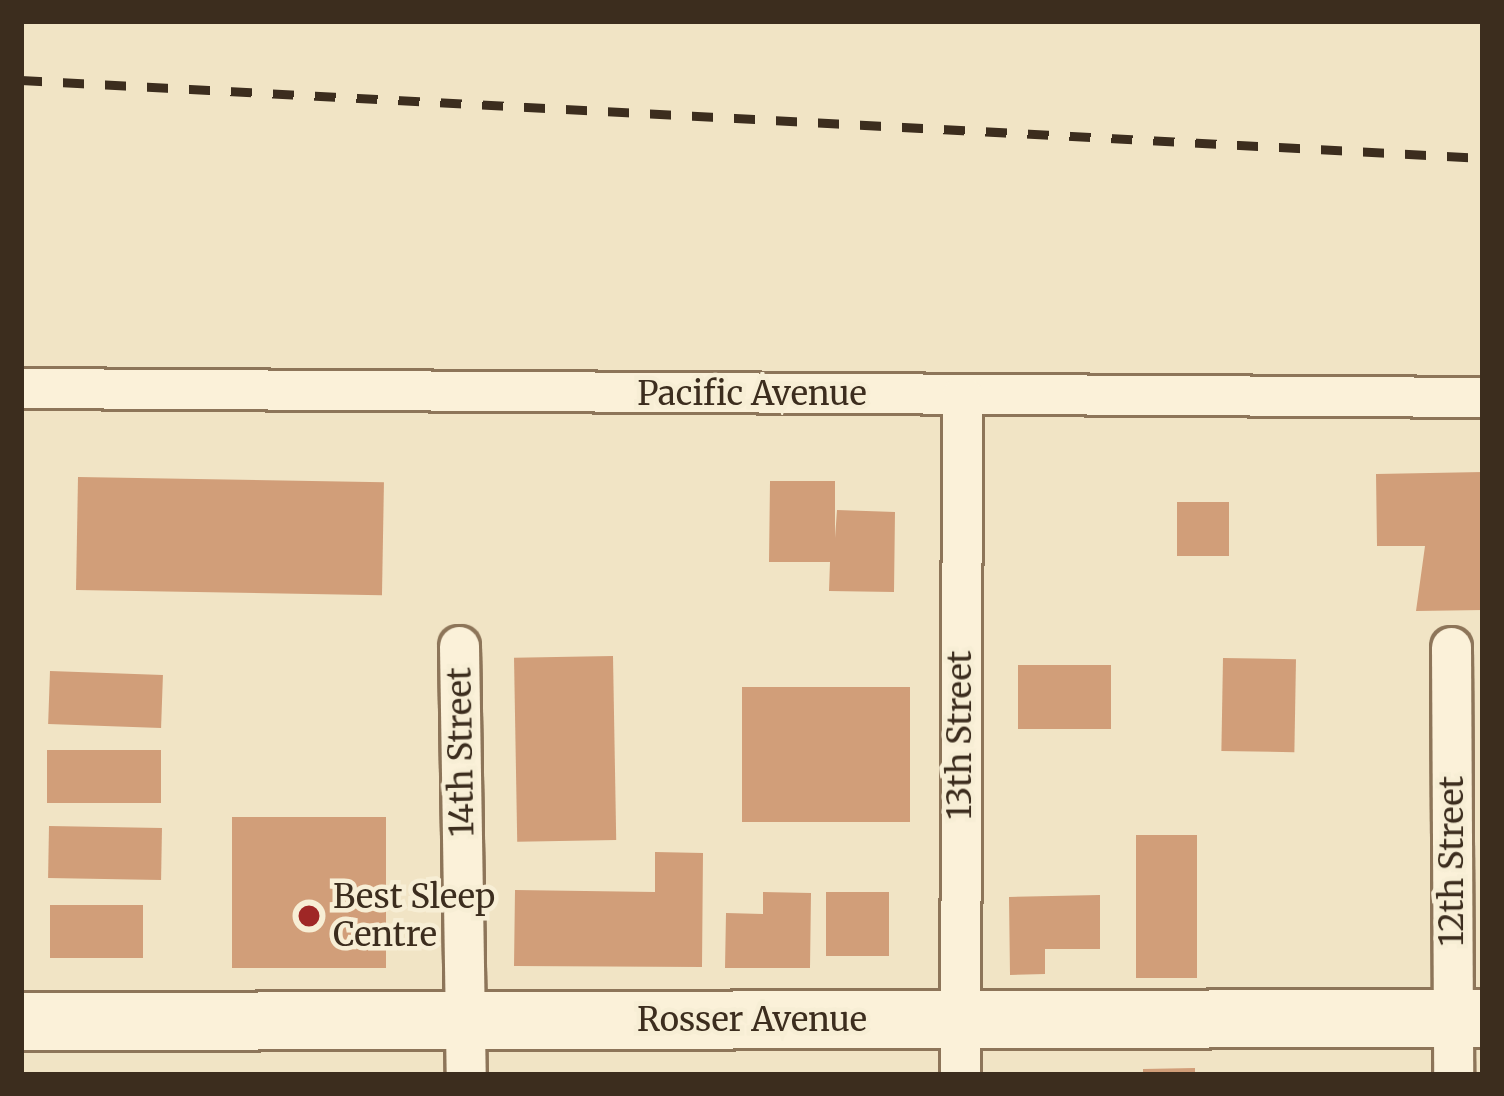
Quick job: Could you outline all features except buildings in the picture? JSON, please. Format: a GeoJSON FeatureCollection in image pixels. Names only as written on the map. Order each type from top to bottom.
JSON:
{"type":"FeatureCollection","features":[{"type":"Feature","properties":{"kind":"street","name":"Pacific Avenue"},"geometry":{"type":"LineString","coordinates":[[21,388],[1483,398]]}},
{"type":"Feature","properties":{"kind":"street","name":"13th Street"},"geometry":{"type":"LineString","coordinates":[[960,1047],[962,395]]}},
{"type":"Feature","properties":{"kind":"street","name":"14th Street"},"geometry":{"type":"LineString","coordinates":[[459,646],[466,1049]]}},
{"type":"Feature","properties":{"kind":"street","name":"12th Street"},"geometry":{"type":"LineString","coordinates":[[1451,647],[1468,1018],[1453,1075]]}},
{"type":"Feature","properties":{"kind":"street","name":"Rosser Avenue"},"geometry":{"type":"LineString","coordinates":[[21,1021],[466,1049],[960,1047],[1468,1018]]}},
{"type":"Feature","properties":{"kind":"railway"},"geometry":{"type":"LineString","coordinates":[[21,80],[1483,158]]}},
{"type":"Feature","properties":{"kind":"place","name":"Best Sleep Centre"},"geometry":{"type":"Point","coordinates":[309,916]}}]}
